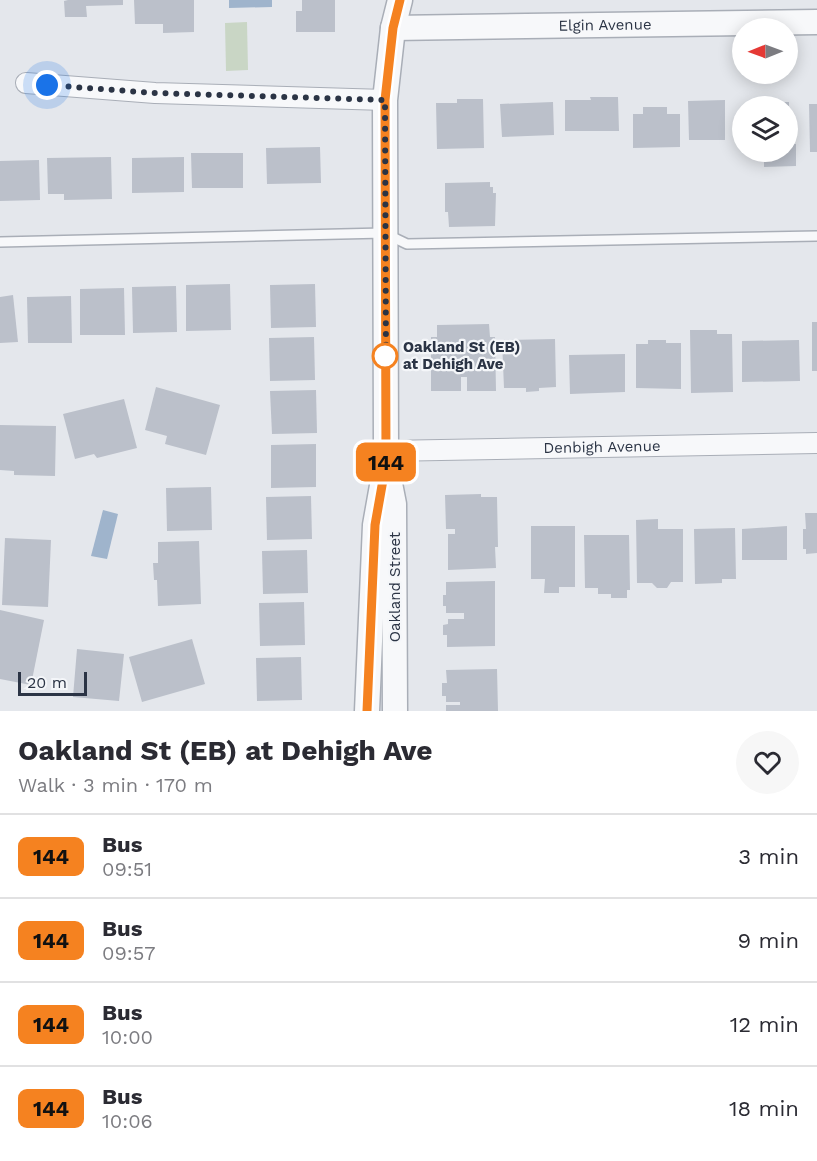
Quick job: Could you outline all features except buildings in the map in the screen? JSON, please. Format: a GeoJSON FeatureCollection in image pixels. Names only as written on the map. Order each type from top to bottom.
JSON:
{"type":"FeatureCollection","features":[{"type":"Feature","properties":{"kind":"street","name":"Oakland Street"},"geometry":{"type":"LineString","coordinates":[[395,711],[394,504],[386,457],[384,233],[385,100],[393,28],[400,0]]}},
{"type":"Feature","properties":{"kind":"street","name":"Elgin Avenue"},"geometry":{"type":"LineString","coordinates":[[393,28],[817,22]]}},
{"type":"Feature","properties":{"kind":"street"},"geometry":{"type":"LineString","coordinates":[[26,83],[155,93],[385,100]]}},
{"type":"Feature","properties":{"kind":"street","name":"Denbigh Avenue"},"geometry":{"type":"LineString","coordinates":[[386,457],[817,443]]}},
{"type":"Feature","properties":{"kind":"street","name":"Oakland Street"},"geometry":{"type":"LineString","coordinates":[[367,711],[375,525],[386,457]]}},
{"type":"Feature","properties":{"kind":"lane"},"geometry":{"type":"LineString","coordinates":[[0,243],[384,233],[407,244],[817,236]]}},
{"type":"Feature","properties":{"kind":"green space"},"geometry":{"type":"Polygon","coordinates":[[[247,22],[248,70],[226,71],[225,23],[247,22]]]}},
{"type":"Feature","properties":{"kind":"water"},"geometry":{"type":"Polygon","coordinates":[[[229,0],[272,0],[272,7],[229,8],[229,0]]]}},
{"type":"Feature","properties":{"kind":"water"},"geometry":{"type":"Polygon","coordinates":[[[103,510],[118,514],[107,559],[91,556],[103,510]]]}},
{"type":"Feature","properties":{"kind":"bus line","name":"144"},"geometry":{"type":"LineString","coordinates":[[367,711],[375,525],[386,463],[385,100],[393,28],[400,0]]}},
{"type":"Feature","properties":{"kind":"place","name":"Oakland St (EB) at Dehigh Ave"},"geometry":{"type":"Point","coordinates":[385,356]}},
{"type":"Feature","properties":{"kind":"route"},"geometry":{"type":"LineString","coordinates":[[47,85],[155,93],[385,100],[386,364],[385,356]]}}]}
